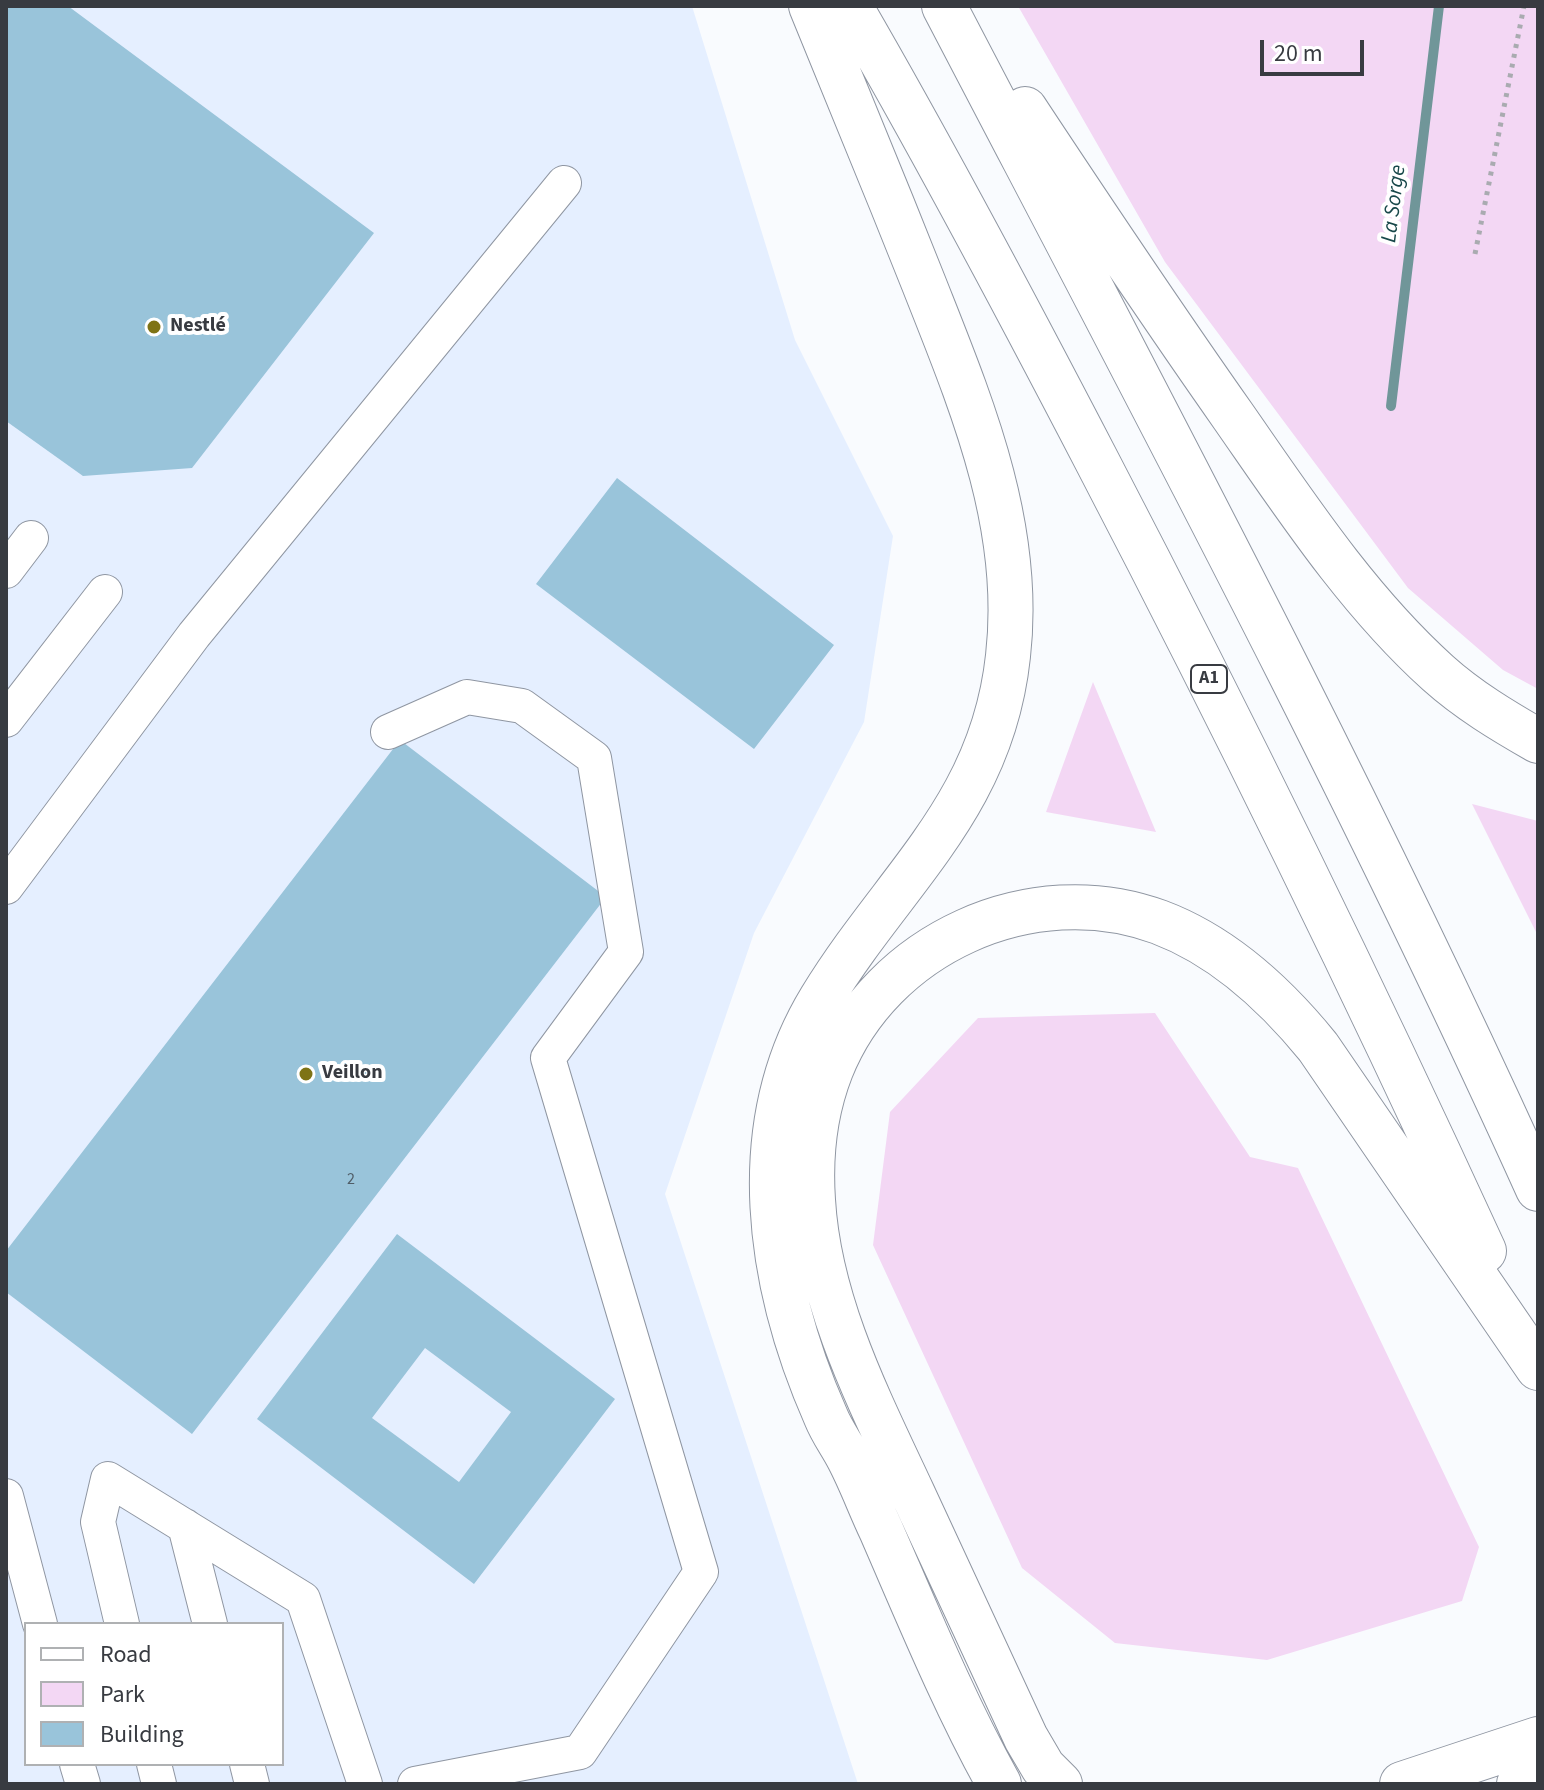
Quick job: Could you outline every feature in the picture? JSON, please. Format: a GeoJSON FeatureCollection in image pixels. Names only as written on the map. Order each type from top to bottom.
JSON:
{"type":"FeatureCollection","features":[{"type":"Feature","properties":{"kind":"main road"},"geometry":{"type":"LineString","coordinates":[[811,6],[880,171],[982,439],[1004,530],[1011,623],[1005,685],[989,744],[976,774],[928,852],[836,975],[805,1027],[793,1055],[784,1085],[773,1147],[772,1209],[787,1301],[826,1418],[849,1460],[988,1774]]}},
{"type":"Feature","properties":{"kind":"main road","name":"A1"},"geometry":{"type":"LineString","coordinates":[[850,6],[1041,353],[1240,739],[1404,1075],[1538,1368]]}},
{"type":"Feature","properties":{"kind":"main road"},"geometry":{"type":"LineString","coordinates":[[944,6],[1319,729],[1538,1189]]}},
{"type":"Feature","properties":{"kind":"main road"},"geometry":{"type":"LineString","coordinates":[[958,6],[1141,286],[1268,466],[1355,582],[1410,646],[1440,675],[1493,715],[1538,741]]}},
{"type":"Feature","properties":{"kind":"main road"},"geometry":{"type":"LineString","coordinates":[[1060,1784],[1043,1767],[1026,1738],[873,1408],[840,1327],[822,1261],[816,1231],[812,1176],[813,1148],[823,1093],[843,1045],[857,1022],[893,979],[947,939],[983,923],[1020,912],[1054,908],[1089,908],[1125,913],[1158,922],[1210,948],[1256,980],[1318,1047],[1538,1368]]}},
{"type":"Feature","properties":{"kind":"main road"},"geometry":{"type":"LineString","coordinates":[[1402,1784],[1538,1739]]}},
{"type":"Feature","properties":{"kind":"main road"},"geometry":{"type":"LineString","coordinates":[[1519,1784],[1538,1778]]}},
{"type":"Feature","properties":{"kind":"lane"},"geometry":{"type":"LineString","coordinates":[[6,887],[194,635],[564,183]]}},
{"type":"Feature","properties":{"kind":"lane"},"geometry":{"type":"LineString","coordinates":[[6,571],[31,538]]}},
{"type":"Feature","properties":{"kind":"lane"},"geometry":{"type":"LineString","coordinates":[[6,720],[105,592]]}},
{"type":"Feature","properties":{"kind":"lane"},"geometry":{"type":"LineString","coordinates":[[388,732],[467,697],[522,706],[594,758],[626,952],[548,1058],[701,1572],[580,1752],[415,1784]]}},
{"type":"Feature","properties":{"kind":"lane"},"geometry":{"type":"LineString","coordinates":[[122,1622],[98,1522],[108,1479],[303,1599],[365,1784]]}},
{"type":"Feature","properties":{"kind":"lane"},"geometry":{"type":"LineString","coordinates":[[6,1496],[39,1622]]}},
{"type":"Feature","properties":{"kind":"lane"},"geometry":{"type":"LineString","coordinates":[[185,1526],[209,1622]]}},
{"type":"Feature","properties":{"kind":"path"},"geometry":{"type":"LineString","coordinates":[[1475,254],[1524,6]]}},
{"type":"Feature","properties":{"kind":"shaded area"},"geometry":{"type":"Polygon","coordinates":[[[6,6],[692,6],[795,340],[893,536],[864,722],[754,933],[665,1194],[858,1784],[6,1784],[6,6]]]}},
{"type":"Feature","properties":{"kind":"green space"},"geometry":{"type":"Polygon","coordinates":[[[1018,6],[1538,6],[1538,689],[1503,670],[1408,588],[1165,262],[1018,6]]]}},
{"type":"Feature","properties":{"kind":"green space"},"geometry":{"type":"Polygon","coordinates":[[[1093,682],[1156,832],[1046,812],[1093,682]]]}},
{"type":"Feature","properties":{"kind":"green space"},"geometry":{"type":"Polygon","coordinates":[[[1472,804],[1538,821],[1538,936],[1472,804]]]}},
{"type":"Feature","properties":{"kind":"green space"},"geometry":{"type":"Polygon","coordinates":[[[1155,1013],[1250,1157],[1298,1168],[1479,1547],[1462,1601],[1267,1660],[1115,1643],[1022,1568],[873,1245],[890,1112],[978,1018],[1155,1013]]]}},
{"type":"Feature","properties":{"kind":"building","name":"Nestlé"},"geometry":{"type":"Polygon","coordinates":[[[6,6],[68,6],[374,233],[192,468],[83,476],[6,421],[6,6]]]}},
{"type":"Feature","properties":{"kind":"building"},"geometry":{"type":"Polygon","coordinates":[[[617,478],[834,645],[754,749],[536,584],[617,478]]]}},
{"type":"Feature","properties":{"kind":"building","name":"Veillon"},"geometry":{"type":"Polygon","coordinates":[[[400,740],[606,897],[192,1434],[6,1292],[6,1251],[400,740]]]}},
{"type":"Feature","properties":{"kind":"building"},"geometry":{"type":"Polygon","coordinates":[[[397,1234],[615,1399],[474,1584],[257,1419],[397,1234]],[[425,1348],[372,1418],[459,1482],[511,1412],[425,1348]]]}},
{"type":"Feature","properties":{"kind":"waterway","name":"La Sorge"},"geometry":{"type":"LineString","coordinates":[[1391,406],[1439,6]]}},
{"type":"Feature","properties":{"kind":"place","name":"Nestlé"},"geometry":{"type":"Point","coordinates":[154,327]}},
{"type":"Feature","properties":{"kind":"place","name":"Veillon"},"geometry":{"type":"Point","coordinates":[306,1074]}}]}
